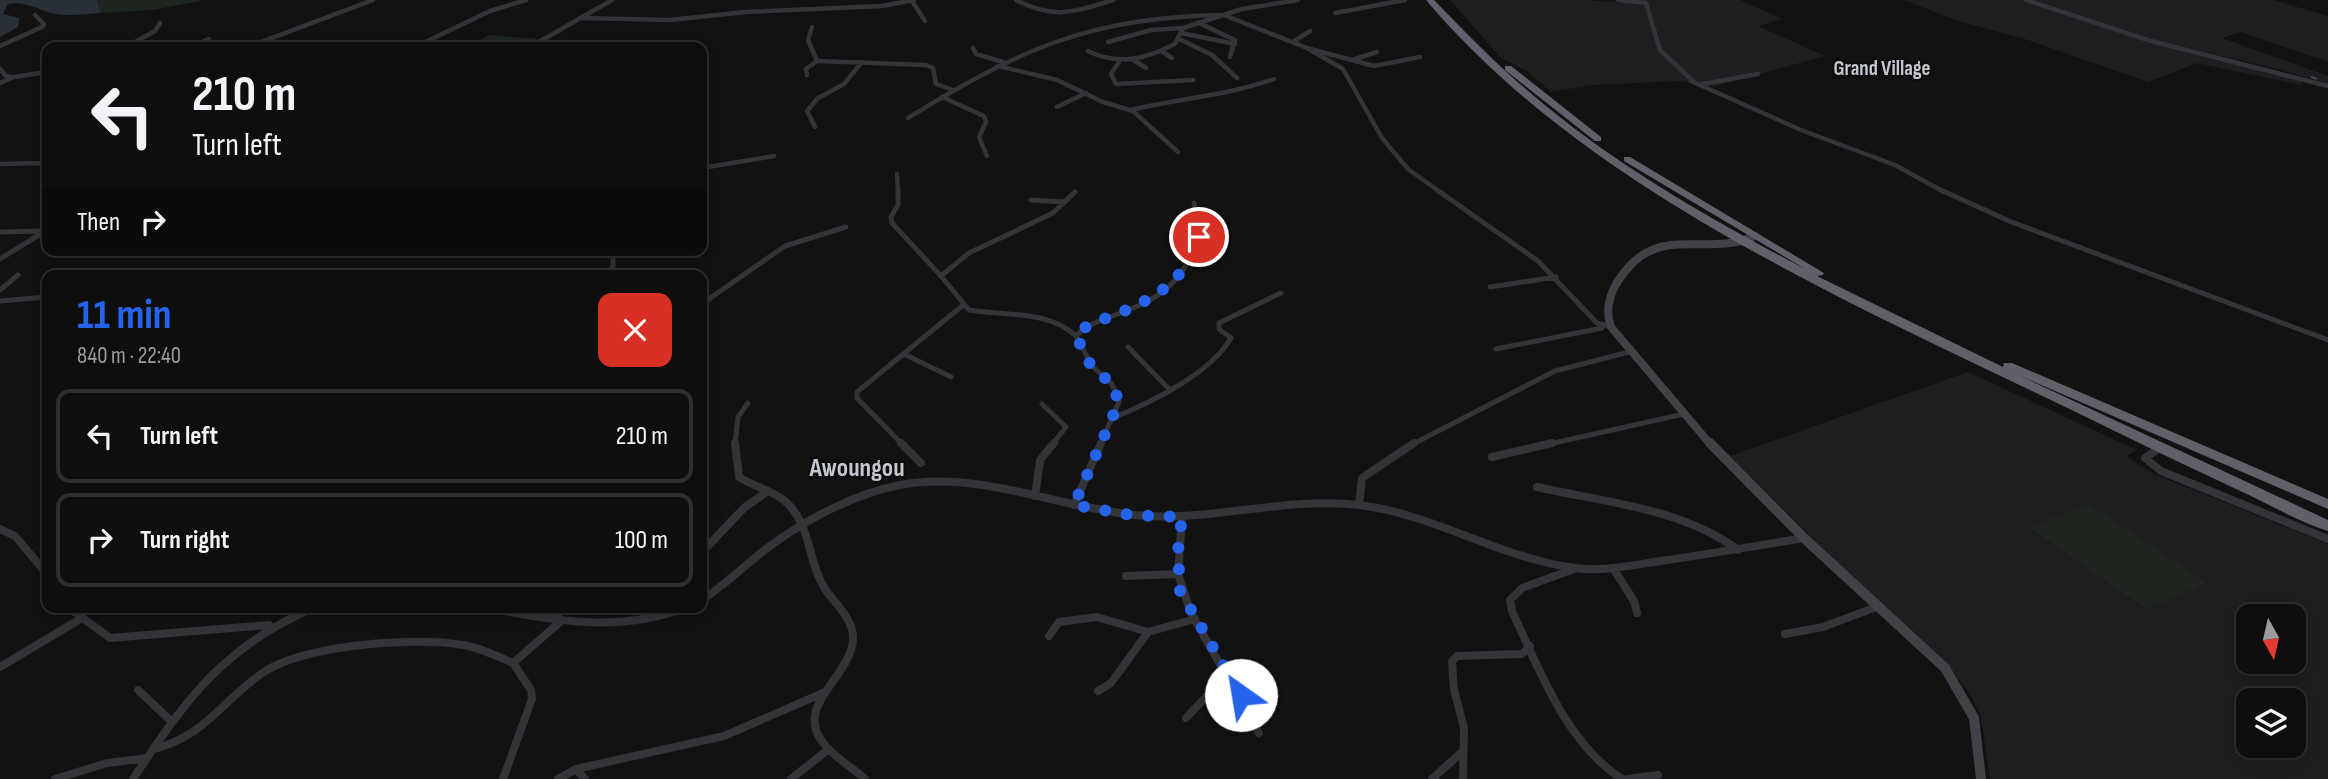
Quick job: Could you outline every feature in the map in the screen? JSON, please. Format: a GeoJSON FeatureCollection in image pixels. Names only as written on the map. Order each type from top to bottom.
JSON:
{"type":"FeatureCollection","features":[{"type":"Feature","properties":{"kind":"highway"},"geometry":{"type":"LineString","coordinates":[[1430,0],[1465,40],[1541,108],[1626,168],[1872,308],[2328,526]]}},
{"type":"Feature","properties":{"kind":"highway"},"geometry":{"type":"LineString","coordinates":[[1442,0],[1486,49],[1562,113],[1746,238],[1997,361],[2328,504]]}},
{"type":"Feature","properties":{"kind":"street"},"geometry":{"type":"LineString","coordinates":[[259,42],[373,0]]}},
{"type":"Feature","properties":{"kind":"street"},"geometry":{"type":"LineString","coordinates":[[425,42],[490,11],[526,0]]}},
{"type":"Feature","properties":{"kind":"street"},"geometry":{"type":"LineString","coordinates":[[539,42],[612,0]]}},
{"type":"Feature","properties":{"kind":"street"},"geometry":{"type":"LineString","coordinates":[[1016,0],[1041,13],[1063,16],[1113,0]]}},
{"type":"Feature","properties":{"kind":"street"},"geometry":{"type":"LineString","coordinates":[[1088,51],[1097,57],[1121,61],[1132,59],[1161,51],[1181,34],[1225,15],[1298,0]]}},
{"type":"Feature","properties":{"kind":"street"},"geometry":{"type":"LineString","coordinates":[[1335,13],[1405,0]]}},
{"type":"Feature","properties":{"kind":"street"},"geometry":{"type":"LineString","coordinates":[[1618,0],[1646,3],[1660,50],[1691,81],[1801,131],[1895,165],[1954,197],[2009,222],[2328,340]]}},
{"type":"Feature","properties":{"kind":"street"},"geometry":{"type":"LineString","coordinates":[[2026,0],[2151,41],[2328,86]]}},
{"type":"Feature","properties":{"kind":"street"},"geometry":{"type":"LineString","coordinates":[[580,18],[670,20],[745,12],[882,6],[913,1],[925,20]]}},
{"type":"Feature","properties":{"kind":"street"},"geometry":{"type":"LineString","coordinates":[[908,118],[953,90],[1052,39],[1130,18],[1187,13],[1225,15],[1307,48],[1343,69],[1382,138],[1408,169],[1556,277],[1804,538],[1938,660],[1956,684],[1977,728],[1981,779]]}},
{"type":"Feature","properties":{"kind":"street"},"geometry":{"type":"LineString","coordinates":[[0,46],[42,27],[44,24],[35,15]]}},
{"type":"Feature","properties":{"kind":"street"},"geometry":{"type":"LineString","coordinates":[[136,42],[155,31],[160,23]]}},
{"type":"Feature","properties":{"kind":"street"},"geometry":{"type":"LineString","coordinates":[[1201,24],[1231,37],[1235,44]]}},
{"type":"Feature","properties":{"kind":"street"},"geometry":{"type":"LineString","coordinates":[[812,27],[808,40],[814,48],[817,61]]}},
{"type":"Feature","properties":{"kind":"street"},"geometry":{"type":"LineString","coordinates":[[1108,43],[1145,31],[1181,34],[1235,44]]}},
{"type":"Feature","properties":{"kind":"street"},"geometry":{"type":"LineString","coordinates":[[1293,42],[1310,31]]}},
{"type":"Feature","properties":{"kind":"street"},"geometry":{"type":"LineString","coordinates":[[1181,34],[1212,55],[1237,78]]}},
{"type":"Feature","properties":{"kind":"street"},"geometry":{"type":"LineString","coordinates":[[202,42],[209,39]]}},
{"type":"Feature","properties":{"kind":"street"},"geometry":{"type":"LineString","coordinates":[[1230,57],[1235,44]]}},
{"type":"Feature","properties":{"kind":"street"},"geometry":{"type":"LineString","coordinates":[[973,48],[976,54],[1001,64],[1042,76],[1130,110],[1178,152]]}},
{"type":"Feature","properties":{"kind":"street"},"geometry":{"type":"LineString","coordinates":[[1307,48],[1377,67],[1419,57]]}},
{"type":"Feature","properties":{"kind":"street"},"geometry":{"type":"LineString","coordinates":[[1161,51],[1172,58]]}},
{"type":"Feature","properties":{"kind":"street"},"geometry":{"type":"LineString","coordinates":[[1353,59],[1377,52]]}},
{"type":"Feature","properties":{"kind":"street"},"geometry":{"type":"LineString","coordinates":[[1132,59],[1146,68]]}},
{"type":"Feature","properties":{"kind":"street"},"geometry":{"type":"LineString","coordinates":[[807,75],[806,69],[817,61],[926,65],[933,68],[936,84],[953,90]]}},
{"type":"Feature","properties":{"kind":"street"},"geometry":{"type":"LineString","coordinates":[[1121,61],[1116,64],[1111,74],[1116,84],[1193,80]]}},
{"type":"Feature","properties":{"kind":"street"},"geometry":{"type":"LineString","coordinates":[[815,127],[807,111],[810,104],[844,84],[862,62]]}},
{"type":"Feature","properties":{"kind":"street"},"geometry":{"type":"LineString","coordinates":[[0,69],[6,76],[14,77]]}},
{"type":"Feature","properties":{"kind":"street"},"geometry":{"type":"LineString","coordinates":[[0,83],[14,77],[42,73]]}},
{"type":"Feature","properties":{"kind":"street"},"geometry":{"type":"LineString","coordinates":[[1691,81],[1713,84],[1758,74]]}},
{"type":"Feature","properties":{"kind":"street"},"geometry":{"type":"LineString","coordinates":[[1130,110],[1184,97],[1238,92],[1274,79]]}},
{"type":"Feature","properties":{"kind":"street"},"geometry":{"type":"LineString","coordinates":[[1057,107],[1087,93]]}},
{"type":"Feature","properties":{"kind":"street"},"geometry":{"type":"LineString","coordinates":[[942,97],[984,116],[986,122],[979,136],[987,156]]}},
{"type":"Feature","properties":{"kind":"street"},"geometry":{"type":"LineString","coordinates":[[707,167],[774,156]]}},
{"type":"Feature","properties":{"kind":"street"},"geometry":{"type":"LineString","coordinates":[[0,164],[42,163]]}},
{"type":"Feature","properties":{"kind":"street"},"geometry":{"type":"LineString","coordinates":[[897,174],[898,205],[891,217],[892,223],[957,293],[962,306],[977,312],[1063,324],[1076,336],[1091,366],[1112,384],[1119,402],[1115,417],[1074,505]]}},
{"type":"Feature","properties":{"kind":"street"},"geometry":{"type":"LineString","coordinates":[[942,276],[969,253],[1034,224],[1075,192]]}},
{"type":"Feature","properties":{"kind":"street"},"geometry":{"type":"LineString","coordinates":[[1031,200],[1065,202]]}},
{"type":"Feature","properties":{"kind":"street"},"geometry":{"type":"LineString","coordinates":[[1076,336],[1085,327],[1147,302],[1182,274],[1193,257],[1199,237],[1199,218],[1194,203]]}},
{"type":"Feature","properties":{"kind":"street"},"geometry":{"type":"LineString","coordinates":[[707,301],[785,246],[846,227]]}},
{"type":"Feature","properties":{"kind":"street"},"geometry":{"type":"LineString","coordinates":[[0,232],[42,233]]}},
{"type":"Feature","properties":{"kind":"street"},"geometry":{"type":"LineString","coordinates":[[0,259],[42,235]]}},
{"type":"Feature","properties":{"kind":"street"},"geometry":{"type":"LineString","coordinates":[[1607,328],[1608,301],[1633,257],[1655,247],[1746,238]]}},
{"type":"Feature","properties":{"kind":"street"},"geometry":{"type":"LineString","coordinates":[[0,290],[18,275]]}},
{"type":"Feature","properties":{"kind":"street"},"geometry":{"type":"LineString","coordinates":[[1490,286],[1556,277]]}},
{"type":"Feature","properties":{"kind":"street"},"geometry":{"type":"LineString","coordinates":[[1115,417],[1151,402],[1222,354],[1231,338],[1219,329],[1219,323],[1268,302],[1281,293]]}},
{"type":"Feature","properties":{"kind":"street"},"geometry":{"type":"LineString","coordinates":[[0,301],[42,297]]}},
{"type":"Feature","properties":{"kind":"street"},"geometry":{"type":"LineString","coordinates":[[921,463],[857,395],[860,388],[906,355],[962,306]]}},
{"type":"Feature","properties":{"kind":"street"},"geometry":{"type":"LineString","coordinates":[[1496,349],[1607,328]]}},
{"type":"Feature","properties":{"kind":"street"},"geometry":{"type":"LineString","coordinates":[[1128,347],[1169,389]]}},
{"type":"Feature","properties":{"kind":"street"},"geometry":{"type":"LineString","coordinates":[[1359,505],[1362,478],[1386,456],[1443,428],[1496,396],[1573,362],[1629,352]]}},
{"type":"Feature","properties":{"kind":"street"},"geometry":{"type":"LineString","coordinates":[[906,355],[951,377]]}},
{"type":"Feature","properties":{"kind":"street"},"geometry":{"type":"LineString","coordinates":[[748,403],[741,407],[738,417],[736,452],[739,477],[788,504],[805,525],[820,582],[841,608],[853,638],[846,660],[823,693],[813,716],[815,729],[829,749],[865,779]]}},
{"type":"Feature","properties":{"kind":"street"},"geometry":{"type":"LineString","coordinates":[[1035,496],[1040,460],[1066,427],[1042,404]]}},
{"type":"Feature","properties":{"kind":"street"},"geometry":{"type":"LineString","coordinates":[[1492,457],[1513,455],[1548,444],[1647,425],[1684,414]]}},
{"type":"Feature","properties":{"kind":"street"},"geometry":{"type":"LineString","coordinates":[[2161,447],[2145,458],[2161,471],[2328,539]]}},
{"type":"Feature","properties":{"kind":"street"},"geometry":{"type":"LineString","coordinates":[[707,596],[768,547],[805,525],[867,495],[910,483],[970,485],[1131,515],[1182,517],[1286,504],[1359,505],[1407,514],[1528,556],[1576,568],[1614,568],[1804,538]]}},
{"type":"Feature","properties":{"kind":"street"},"geometry":{"type":"LineString","coordinates":[[1537,487],[1667,518],[1712,532],[1738,550]]}},
{"type":"Feature","properties":{"kind":"street"},"geometry":{"type":"LineString","coordinates":[[707,547],[746,507],[768,491]]}},
{"type":"Feature","properties":{"kind":"street"},"geometry":{"type":"LineString","coordinates":[[1182,517],[1178,574],[1180,591],[1259,733]]}},
{"type":"Feature","properties":{"kind":"street"},"geometry":{"type":"LineString","coordinates":[[0,529],[15,536],[42,569]]}},
{"type":"Feature","properties":{"kind":"street"},"geometry":{"type":"LineString","coordinates":[[1576,568],[1522,588],[1510,600],[1530,646],[1588,751],[1607,773],[1622,779]]}},
{"type":"Feature","properties":{"kind":"street"},"geometry":{"type":"LineString","coordinates":[[1614,568],[1634,601],[1637,613]]}},
{"type":"Feature","properties":{"kind":"street"},"geometry":{"type":"LineString","coordinates":[[1126,576],[1178,574]]}},
{"type":"Feature","properties":{"kind":"street"},"geometry":{"type":"LineString","coordinates":[[1785,634],[1823,627],[1879,606]]}},
{"type":"Feature","properties":{"kind":"street"},"geometry":{"type":"LineString","coordinates":[[76,613],[110,638],[274,624]]}},
{"type":"Feature","properties":{"kind":"street"},"geometry":{"type":"LineString","coordinates":[[0,667],[84,613]]}},
{"type":"Feature","properties":{"kind":"street"},"geometry":{"type":"LineString","coordinates":[[133,779],[172,722],[213,670],[248,640],[274,624],[301,613]]}},
{"type":"Feature","properties":{"kind":"street"},"geometry":{"type":"LineString","coordinates":[[516,613],[560,621],[621,626],[645,622],[670,613]]}},
{"type":"Feature","properties":{"kind":"street"},"geometry":{"type":"LineString","coordinates":[[557,613],[560,621]]}},
{"type":"Feature","properties":{"kind":"street"},"geometry":{"type":"LineString","coordinates":[[1049,636],[1059,622],[1088,617],[1148,632],[1195,619]]}},
{"type":"Feature","properties":{"kind":"street"},"geometry":{"type":"LineString","coordinates":[[513,663],[560,621]]}},
{"type":"Feature","properties":{"kind":"street"},"geometry":{"type":"LineString","coordinates":[[1098,691],[1111,683],[1148,632]]}},
{"type":"Feature","properties":{"kind":"street"},"geometry":{"type":"LineString","coordinates":[[154,750],[195,735],[249,682],[289,659],[379,646],[440,643],[470,646],[513,663],[531,690],[532,699],[503,779]]}},
{"type":"Feature","properties":{"kind":"street"},"geometry":{"type":"LineString","coordinates":[[1463,779],[1464,728],[1451,676],[1453,658],[1521,654],[1530,646]]}},
{"type":"Feature","properties":{"kind":"street"},"geometry":{"type":"LineString","coordinates":[[1185,718],[1227,675]]}},
{"type":"Feature","properties":{"kind":"street"},"geometry":{"type":"LineString","coordinates":[[138,690],[172,722]]}},
{"type":"Feature","properties":{"kind":"street"},"geometry":{"type":"LineString","coordinates":[[558,779],[576,769],[710,741],[739,731],[801,700],[823,693]]}},
{"type":"Feature","properties":{"kind":"street"},"geometry":{"type":"LineString","coordinates":[[790,779],[829,749]]}},
{"type":"Feature","properties":{"kind":"street"},"geometry":{"type":"LineString","coordinates":[[1432,779],[1462,751]]}},
{"type":"Feature","properties":{"kind":"street"},"geometry":{"type":"LineString","coordinates":[[55,779],[107,763],[147,758]]}},
{"type":"Feature","properties":{"kind":"street"},"geometry":{"type":"LineString","coordinates":[[576,769],[585,779]]}},
{"type":"Feature","properties":{"kind":"street"},"geometry":{"type":"LineString","coordinates":[[1627,779],[1658,775]]}},
{"type":"Feature","properties":{"kind":"shaded area"},"geometry":{"type":"Polygon","coordinates":[[[0,0],[97,0],[101,13],[63,15],[25,4],[8,4],[3,14],[19,18],[18,27],[0,37],[0,0]]]}},
{"type":"Feature","properties":{"kind":"shaded area"},"geometry":{"type":"Polygon","coordinates":[[[97,0],[204,0],[153,10],[101,13],[97,0]]]}},
{"type":"Feature","properties":{"kind":"shaded area"},"geometry":{"type":"Polygon","coordinates":[[[1450,0],[1585,0],[1642,4],[1643,0],[1740,0],[1783,19],[1758,26],[1825,56],[1713,87],[1680,81],[1593,85],[1551,92],[1527,71],[1501,58],[1450,0]]]}},
{"type":"Feature","properties":{"kind":"shaded area"},"geometry":{"type":"Polygon","coordinates":[[[1904,0],[2273,0],[2328,16],[2328,62],[2241,32],[2222,38],[2328,76],[2328,84],[2279,69],[2180,46],[2277,70],[2275,74],[2303,81],[2301,85],[2197,63],[2148,82],[2025,39],[1958,21],[1904,0]]]}},
{"type":"Feature","properties":{"kind":"shaded area"},"geometry":{"type":"Polygon","coordinates":[[[490,35],[539,39],[531,42],[476,42],[490,35]]]}},
{"type":"Feature","properties":{"kind":"shaded area"},"geometry":{"type":"Polygon","coordinates":[[[1968,372],[2137,450],[2126,456],[2154,474],[2328,544],[2328,779],[1990,779],[1981,717],[1972,697],[1944,660],[1837,562],[1730,456],[1968,372]]]}},
{"type":"Feature","properties":{"kind":"shaded area"},"geometry":{"type":"Polygon","coordinates":[[[2088,504],[2206,582],[2147,609],[2030,528],[2088,504]]]}},
{"type":"Feature","properties":{"kind":"railway"},"geometry":{"type":"LineString","coordinates":[[2311,77],[2321,80]]}},
{"type":"Feature","properties":{"kind":"district","name":"Grand Village"},"geometry":{"type":"Point","coordinates":[1882,68]}},
{"type":"Feature","properties":{"kind":"district","name":"Awoungou"},"geometry":{"type":"Point","coordinates":[857,467]}},
{"type":"Feature","properties":{"kind":"route"},"geometry":{"type":"LineString","coordinates":[[1199,237],[1193,257],[1182,274],[1147,302],[1085,327],[1076,336],[1091,366],[1098,375],[1112,384],[1119,408],[1074,505],[1131,515],[1182,517],[1178,551],[1180,591],[1241,695]]}}]}
